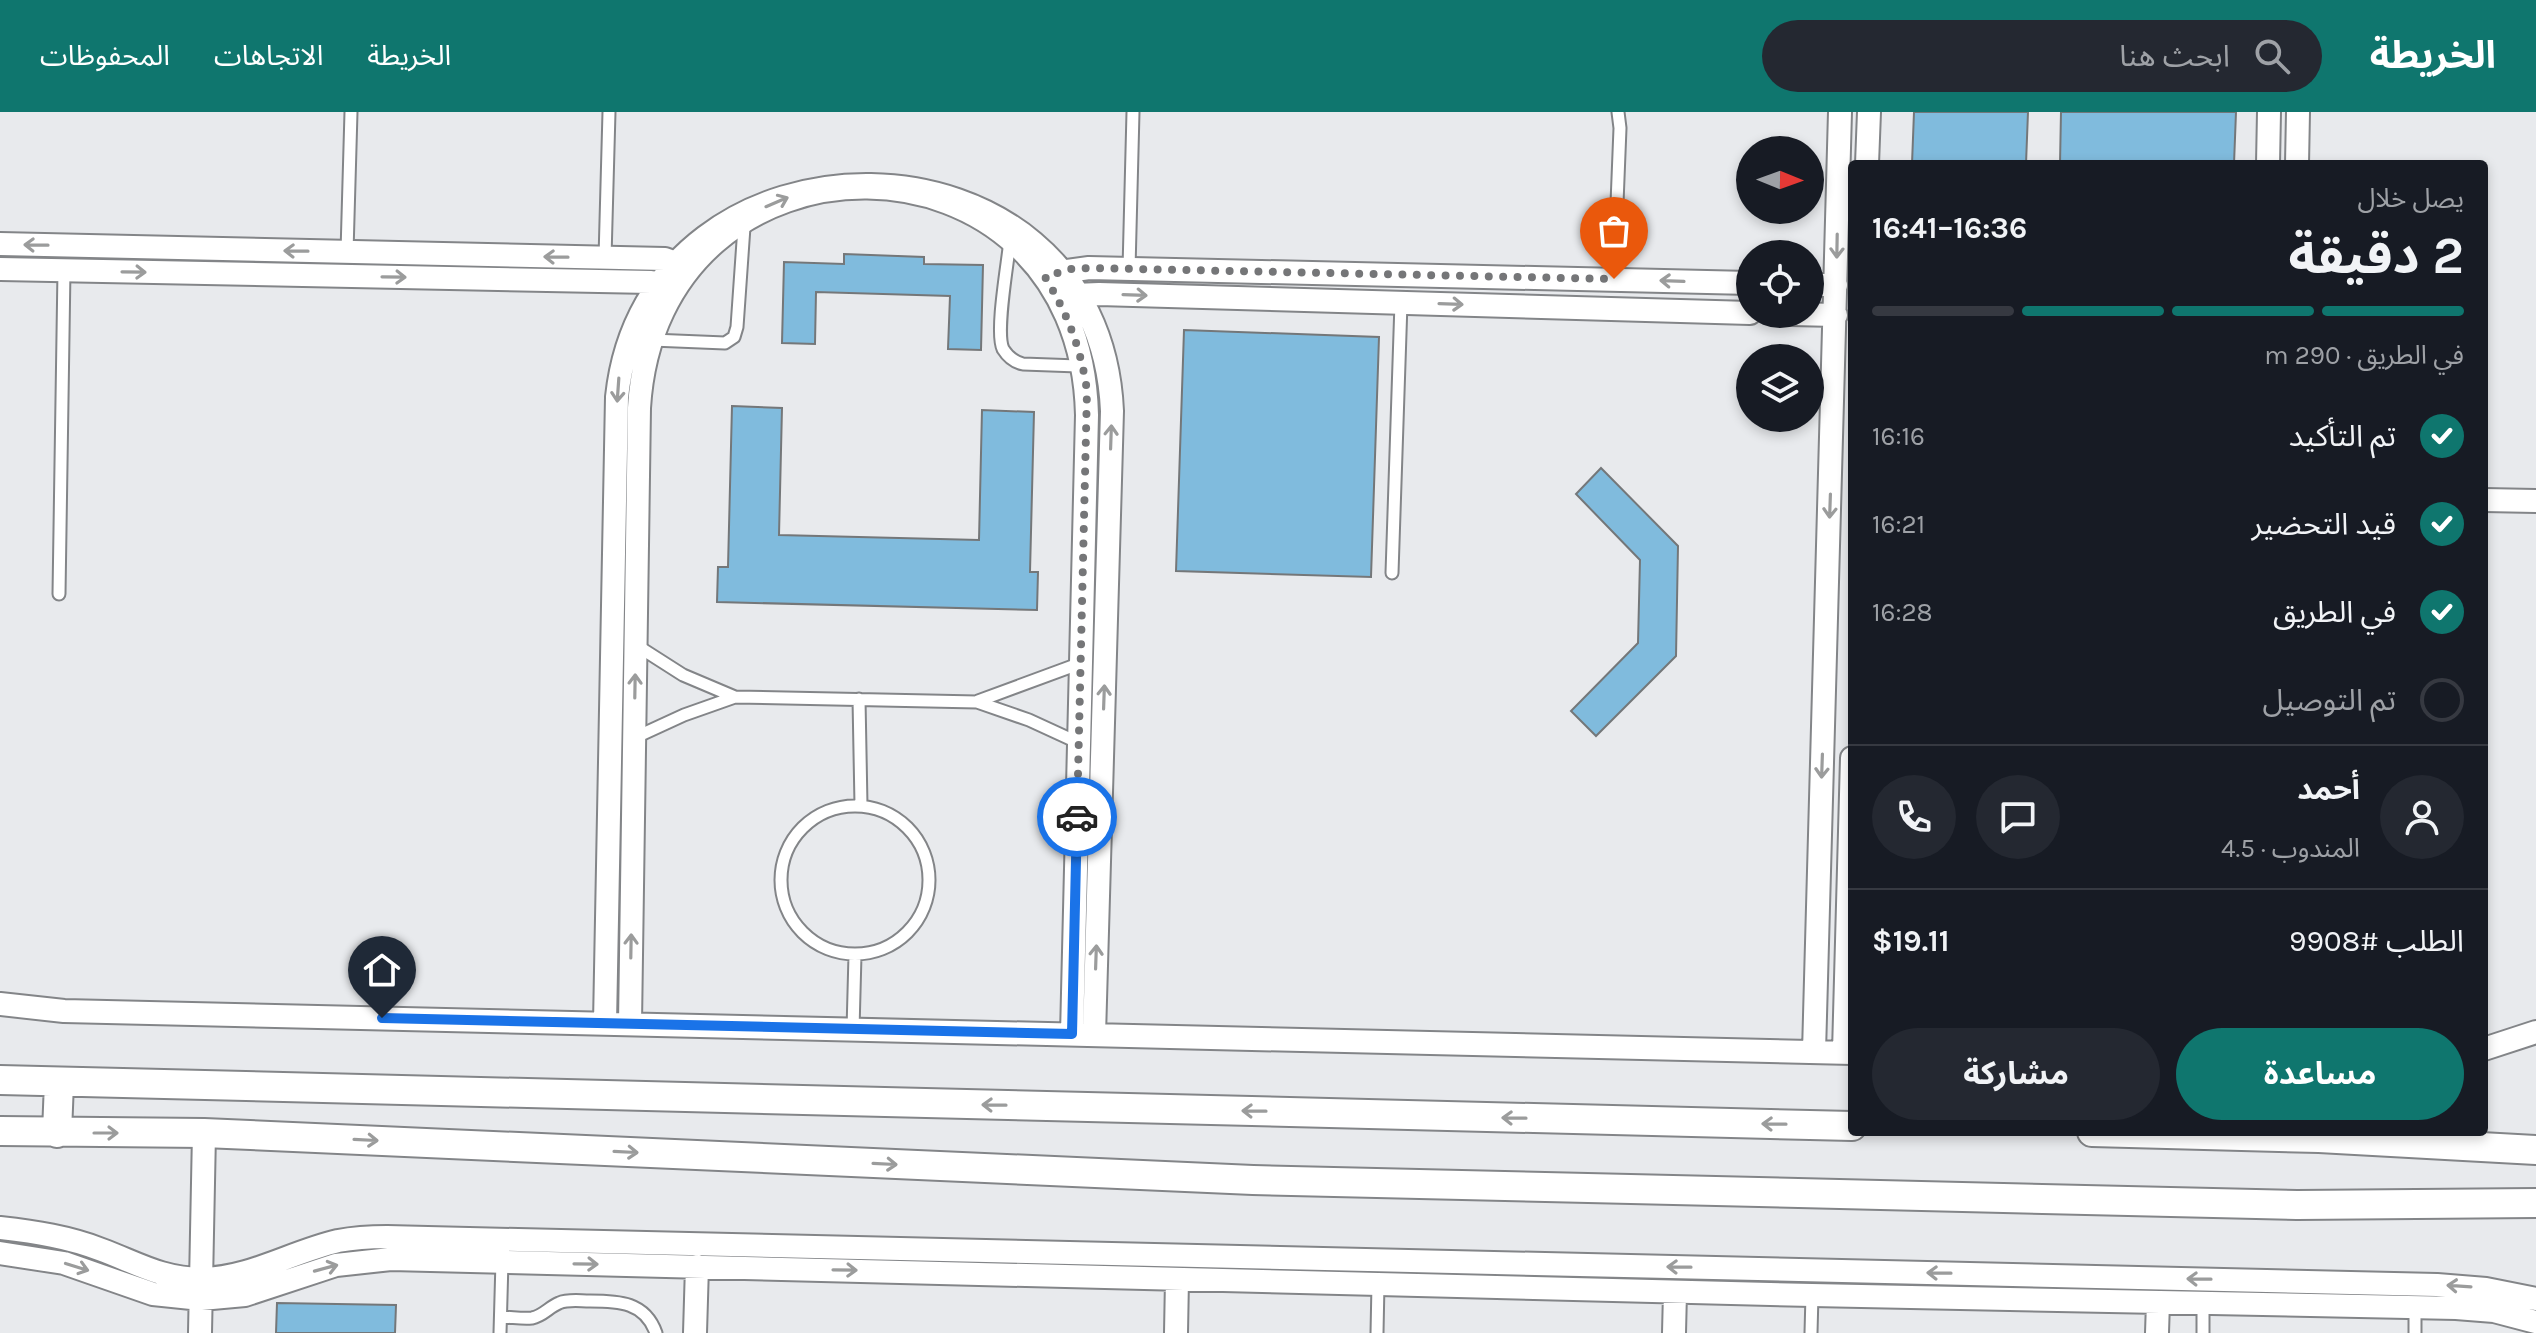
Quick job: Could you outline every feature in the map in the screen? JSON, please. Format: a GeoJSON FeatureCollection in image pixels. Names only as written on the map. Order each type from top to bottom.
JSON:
{"type":"FeatureCollection","features":[{"type":"Feature","properties":{"kind":"street"},"geometry":{"type":"LineString","coordinates":[[1814,1052],[1840,112]]}},
{"type":"Feature","properties":{"kind":"street"},"geometry":{"type":"LineString","coordinates":[[1867,160],[1869,112]]}},
{"type":"Feature","properties":{"kind":"street"},"geometry":{"type":"LineString","coordinates":[[2268,160],[2269,112]]}},
{"type":"Feature","properties":{"kind":"street"},"geometry":{"type":"LineString","coordinates":[[2297,160],[2298,112]]}},
{"type":"Feature","properties":{"kind":"street"},"geometry":{"type":"LineString","coordinates":[[630,1024],[639,408],[650,340],[673,290],[687,271],[708,247],[745,218],[771,204],[819,189],[883,185],[945,200],[968,210],[1010,239],[1045,277],[1058,298],[1069,319],[1083,366],[1087,415],[1079,743],[1083,1035]]}},
{"type":"Feature","properties":{"kind":"street"},"geometry":{"type":"LineString","coordinates":[[1004,202],[1035,227],[1070,269],[1095,316],[1108,363],[1112,411],[1083,1035]]}},
{"type":"Feature","properties":{"kind":"street"},"geometry":{"type":"LineString","coordinates":[[605,1023],[617,397],[625,343],[633,318],[651,282],[665,259],[713,210]]}},
{"type":"Feature","properties":{"kind":"street"},"geometry":{"type":"LineString","coordinates":[[0,244],[665,259],[687,271]]}},
{"type":"Feature","properties":{"kind":"street"},"geometry":{"type":"LineString","coordinates":[[0,269],[651,282],[673,290]]}},
{"type":"Feature","properties":{"kind":"street"},"geometry":{"type":"LineString","coordinates":[[1045,277],[1070,269],[1129,269],[1736,283]]}},
{"type":"Feature","properties":{"kind":"street"},"geometry":{"type":"LineString","coordinates":[[1824,285],[1836,285]]}},
{"type":"Feature","properties":{"kind":"street"},"geometry":{"type":"LineString","coordinates":[[1058,298],[1085,294],[1736,313]]}},
{"type":"Feature","properties":{"kind":"street"},"geometry":{"type":"LineString","coordinates":[[1824,315],[1836,315]]}},
{"type":"Feature","properties":{"kind":"street"},"geometry":{"type":"LineString","coordinates":[[2488,500],[2536,501]]}},
{"type":"Feature","properties":{"kind":"street"},"geometry":{"type":"LineString","coordinates":[[0,1004],[64,1011],[1848,1052]]}},
{"type":"Feature","properties":{"kind":"street"},"geometry":{"type":"LineString","coordinates":[[2488,1048],[2536,1032]]}},
{"type":"Feature","properties":{"kind":"street"},"geometry":{"type":"LineString","coordinates":[[0,1080],[1848,1126]]}},
{"type":"Feature","properties":{"kind":"street"},"geometry":{"type":"LineString","coordinates":[[57,1133],[59,1082]]}},
{"type":"Feature","properties":{"kind":"street"},"geometry":{"type":"LineString","coordinates":[[0,1131],[204,1133],[1253,1180],[2297,1205],[2536,1203]]}},
{"type":"Feature","properties":{"kind":"street"},"geometry":{"type":"LineString","coordinates":[[200,1333],[204,1133]]}},
{"type":"Feature","properties":{"kind":"street"},"geometry":{"type":"LineString","coordinates":[[2243,1136],[2536,1150]]}},
{"type":"Feature","properties":{"kind":"street"},"geometry":{"type":"LineString","coordinates":[[0,1228],[76,1241],[201,1289],[245,1295],[312,1272],[361,1261],[391,1259],[1675,1292],[2415,1307],[2494,1311],[2536,1322]]}},
{"type":"Feature","properties":{"kind":"street"},"geometry":{"type":"LineString","coordinates":[[0,1253],[64,1263],[153,1294],[201,1289],[337,1242],[387,1237],[2437,1285],[2486,1289],[2536,1299]]}},
{"type":"Feature","properties":{"kind":"street"},"geometry":{"type":"LineString","coordinates":[[695,1333],[697,1266]]}},
{"type":"Feature","properties":{"kind":"street"},"geometry":{"type":"LineString","coordinates":[[1176,1333],[1177,1279]]}},
{"type":"Feature","properties":{"kind":"street"},"geometry":{"type":"LineString","coordinates":[[1674,1333],[1675,1292]]}},
{"type":"Feature","properties":{"kind":"street"},"geometry":{"type":"LineString","coordinates":[[2157,1333],[2158,1302]]}},
{"type":"Feature","properties":{"kind":"lane"},"geometry":{"type":"LineString","coordinates":[[347,252],[351,112]]}},
{"type":"Feature","properties":{"kind":"lane"},"geometry":{"type":"LineString","coordinates":[[605,258],[609,112]]}},
{"type":"Feature","properties":{"kind":"lane"},"geometry":{"type":"LineString","coordinates":[[1129,269],[1133,112]]}},
{"type":"Feature","properties":{"kind":"lane"},"geometry":{"type":"LineString","coordinates":[[1614,279],[1618,112]]}},
{"type":"Feature","properties":{"kind":"lane"},"geometry":{"type":"LineString","coordinates":[[650,340],[725,343],[734,337],[745,218]]}},
{"type":"Feature","properties":{"kind":"lane"},"geometry":{"type":"LineString","coordinates":[[1010,239],[1000,332],[1005,353],[1023,364],[1083,366]]}},
{"type":"Feature","properties":{"kind":"lane"},"geometry":{"type":"LineString","coordinates":[[59,594],[64,270]]}},
{"type":"Feature","properties":{"kind":"lane"},"geometry":{"type":"LineString","coordinates":[[1392,573],[1401,303]]}},
{"type":"Feature","properties":{"kind":"lane"},"geometry":{"type":"LineString","coordinates":[[636,645],[683,675],[735,697]]}},
{"type":"Feature","properties":{"kind":"lane"},"geometry":{"type":"LineString","coordinates":[[977,702],[1081,663]]}},
{"type":"Feature","properties":{"kind":"lane"},"geometry":{"type":"LineString","coordinates":[[634,738],[684,715],[735,697],[977,702],[1029,720],[1079,743]]}},
{"type":"Feature","properties":{"kind":"lane"},"geometry":{"type":"LineString","coordinates":[[859,699],[861,805]]}},
{"type":"Feature","properties":{"kind":"lane"},"geometry":{"type":"LineString","coordinates":[[861,805],[890,814],[913,833],[927,860],[929,891],[918,919],[897,941],[884,949],[855,955],[825,948],[801,931],[785,906],[781,876],[788,848],[806,824],[832,809],[861,805]]}},
{"type":"Feature","properties":{"kind":"lane"},"geometry":{"type":"LineString","coordinates":[[853,1030],[855,955]]}},
{"type":"Feature","properties":{"kind":"lane"},"geometry":{"type":"LineString","coordinates":[[500,1333],[502,1261]]}},
{"type":"Feature","properties":{"kind":"lane"},"geometry":{"type":"LineString","coordinates":[[1377,1333],[1378,1284]]}},
{"type":"Feature","properties":{"kind":"lane"},"geometry":{"type":"LineString","coordinates":[[1811,1333],[1812,1295]]}},
{"type":"Feature","properties":{"kind":"lane"},"geometry":{"type":"LineString","coordinates":[[501,1317],[531,1318],[555,1304],[570,1301],[617,1301],[637,1307],[656,1333]]}},
{"type":"Feature","properties":{"kind":"lane"},"geometry":{"type":"LineString","coordinates":[[2203,1303],[2203,1333]]}},
{"type":"Feature","properties":{"kind":"lane"},"geometry":{"type":"LineString","coordinates":[[2415,1307],[2415,1333]]}},
{"type":"Feature","properties":{"kind":"building"},"geometry":{"type":"Polygon","coordinates":[[[1914,112],[2028,112],[2026,160],[1912,160],[1914,112]]]}},
{"type":"Feature","properties":{"kind":"building"},"geometry":{"type":"Polygon","coordinates":[[[2061,112],[2236,112],[2234,160],[2060,160],[2061,112]]]}},
{"type":"Feature","properties":{"kind":"building"},"geometry":{"type":"Polygon","coordinates":[[[844,254],[924,257],[924,264],[983,265],[981,350],[948,349],[950,296],[816,292],[815,344],[782,343],[784,262],[844,264],[844,254]]]}},
{"type":"Feature","properties":{"kind":"building"},"geometry":{"type":"Polygon","coordinates":[[[1184,330],[1379,337],[1371,577],[1176,571],[1184,330]]]}},
{"type":"Feature","properties":{"kind":"building"},"geometry":{"type":"Polygon","coordinates":[[[732,406],[782,408],[779,535],[979,540],[982,410],[1034,412],[1030,572],[1038,572],[1037,610],[717,602],[718,567],[728,567],[732,406]]]}},
{"type":"Feature","properties":{"kind":"building"},"geometry":{"type":"Polygon","coordinates":[[[1601,468],[1678,546],[1676,656],[1596,736],[1571,711],[1638,643],[1640,560],[1576,494],[1601,468]]]}},
{"type":"Feature","properties":{"kind":"building"},"geometry":{"type":"Polygon","coordinates":[[[277,1303],[396,1305],[395,1333],[276,1333],[277,1303]]]}},
{"type":"Feature","properties":{"kind":"way so far"},"geometry":{"type":"LineString","coordinates":[[1077,817],[1087,391],[1069,319],[1045,277],[1070,269],[1089,268],[1614,279]]}},
{"type":"Feature","properties":{"kind":"route"},"geometry":{"type":"LineString","coordinates":[[382,1018],[1072,1034],[1077,817]]}}]}
